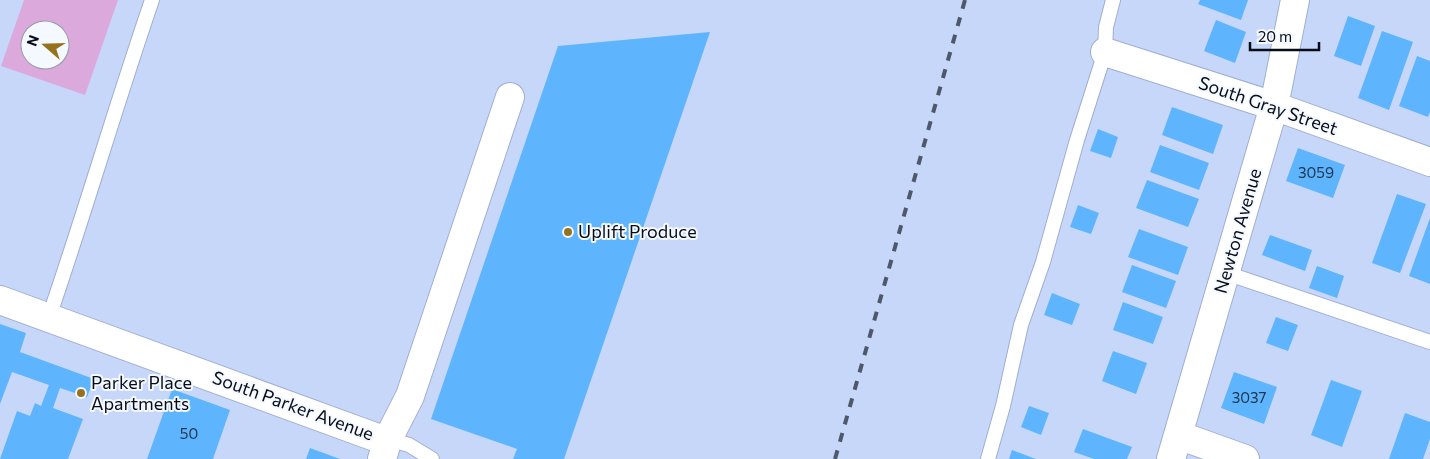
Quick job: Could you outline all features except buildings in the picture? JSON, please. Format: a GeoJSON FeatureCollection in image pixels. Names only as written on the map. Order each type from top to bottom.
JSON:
{"type":"FeatureCollection","features":[{"type":"Feature","properties":{"kind":"street","name":"Newton Avenue"},"geometry":{"type":"LineString","coordinates":[[1175,447],[1274,106],[1295,0]]}},
{"type":"Feature","properties":{"kind":"street","name":"South Gray Street"},"geometry":{"type":"LineString","coordinates":[[1105,52],[1274,106],[1430,162]]}},
{"type":"Feature","properties":{"kind":"street"},"geometry":{"type":"LineString","coordinates":[[386,449],[410,396],[510,97]]}},
{"type":"Feature","properties":{"kind":"street","name":"South Parker Avenue"},"geometry":{"type":"LineString","coordinates":[[0,300],[375,437],[386,449]]}},
{"type":"Feature","properties":{"kind":"street"},"geometry":{"type":"LineString","coordinates":[[1175,447],[1245,459]]}},
{"type":"Feature","properties":{"kind":"lane"},"geometry":{"type":"LineString","coordinates":[[50,317],[90,197],[119,96],[152,0]]}},
{"type":"Feature","properties":{"kind":"lane"},"geometry":{"type":"LineString","coordinates":[[988,459],[1003,406],[1021,325],[1043,262],[1077,140],[1105,52],[1106,27],[1113,0]]}},
{"type":"Feature","properties":{"kind":"lane"},"geometry":{"type":"LineString","coordinates":[[1226,272],[1430,342]]}},
{"type":"Feature","properties":{"kind":"lane"},"geometry":{"type":"LineString","coordinates":[[386,449],[409,445],[432,459]]}},
{"type":"Feature","properties":{"kind":"shaded area"},"geometry":{"type":"Polygon","coordinates":[[[24,0],[118,0],[85,95],[1,66],[24,0]]]}},
{"type":"Feature","properties":{"kind":"railway"},"geometry":{"type":"LineString","coordinates":[[835,459],[965,0]]}},
{"type":"Feature","properties":{"kind":"place","name":"Uplift Produce"},"geometry":{"type":"Point","coordinates":[568,232]}},
{"type":"Feature","properties":{"kind":"place","name":"Parker Place Apartments"},"geometry":{"type":"Point","coordinates":[81,393]}}]}
